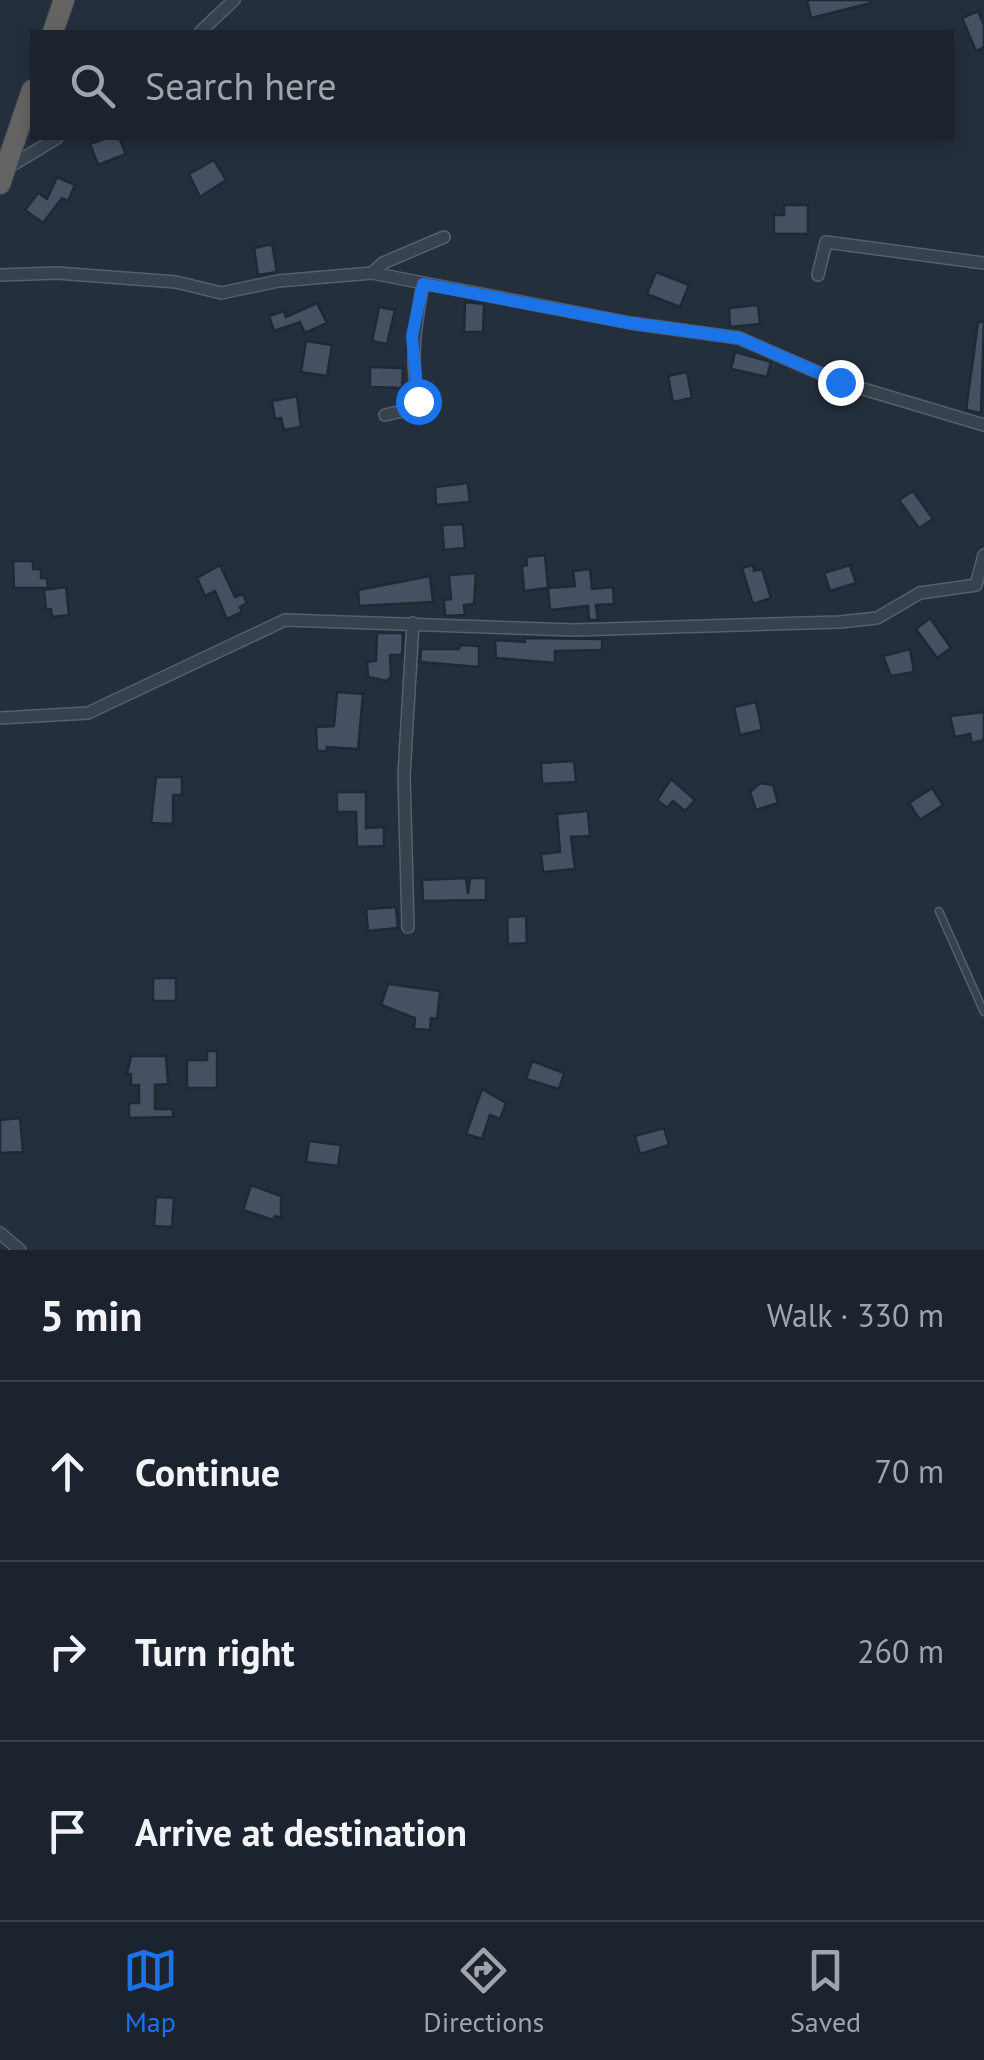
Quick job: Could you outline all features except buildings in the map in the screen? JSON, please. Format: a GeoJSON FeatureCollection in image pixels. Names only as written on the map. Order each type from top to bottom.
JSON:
{"type":"FeatureCollection","features":[{"type":"Feature","properties":{"kind":"highway"},"geometry":{"type":"LineString","coordinates":[[54,30],[64,0]]}},
{"type":"Feature","properties":{"kind":"highway"},"geometry":{"type":"LineString","coordinates":[[2,177],[30,96]]}},
{"type":"Feature","properties":{"kind":"street"},"geometry":{"type":"LineString","coordinates":[[202,30],[234,0]]}},
{"type":"Feature","properties":{"kind":"street"},"geometry":{"type":"LineString","coordinates":[[2,177],[53,140]]}},
{"type":"Feature","properties":{"kind":"street"},"geometry":{"type":"LineString","coordinates":[[372,273],[383,262],[444,237]]}},
{"type":"Feature","properties":{"kind":"street"},"geometry":{"type":"LineString","coordinates":[[818,274],[826,242],[984,263]]}},
{"type":"Feature","properties":{"kind":"street"},"geometry":{"type":"LineString","coordinates":[[0,275],[57,274],[176,282],[221,293],[278,282],[372,273],[630,323],[739,338],[840,382],[984,425]]}},
{"type":"Feature","properties":{"kind":"street"},"geometry":{"type":"LineString","coordinates":[[385,415],[420,407],[412,372],[412,336],[423,284]]}},
{"type":"Feature","properties":{"kind":"street"},"geometry":{"type":"LineString","coordinates":[[0,718],[88,713],[284,620],[574,630],[730,627],[877,618],[920,593],[976,585],[984,555]]}},
{"type":"Feature","properties":{"kind":"street"},"geometry":{"type":"LineString","coordinates":[[408,927],[404,775],[412,623]]}},
{"type":"Feature","properties":{"kind":"street"},"geometry":{"type":"LineString","coordinates":[[0,1233],[20,1250]]}},
{"type":"Feature","properties":{"kind":"lane"},"geometry":{"type":"LineString","coordinates":[[940,912],[984,1012]]}},
{"type":"Feature","properties":{"kind":"route"},"geometry":{"type":"LineString","coordinates":[[418,401],[412,336],[423,284],[630,323],[739,338],[840,382]]}}]}
